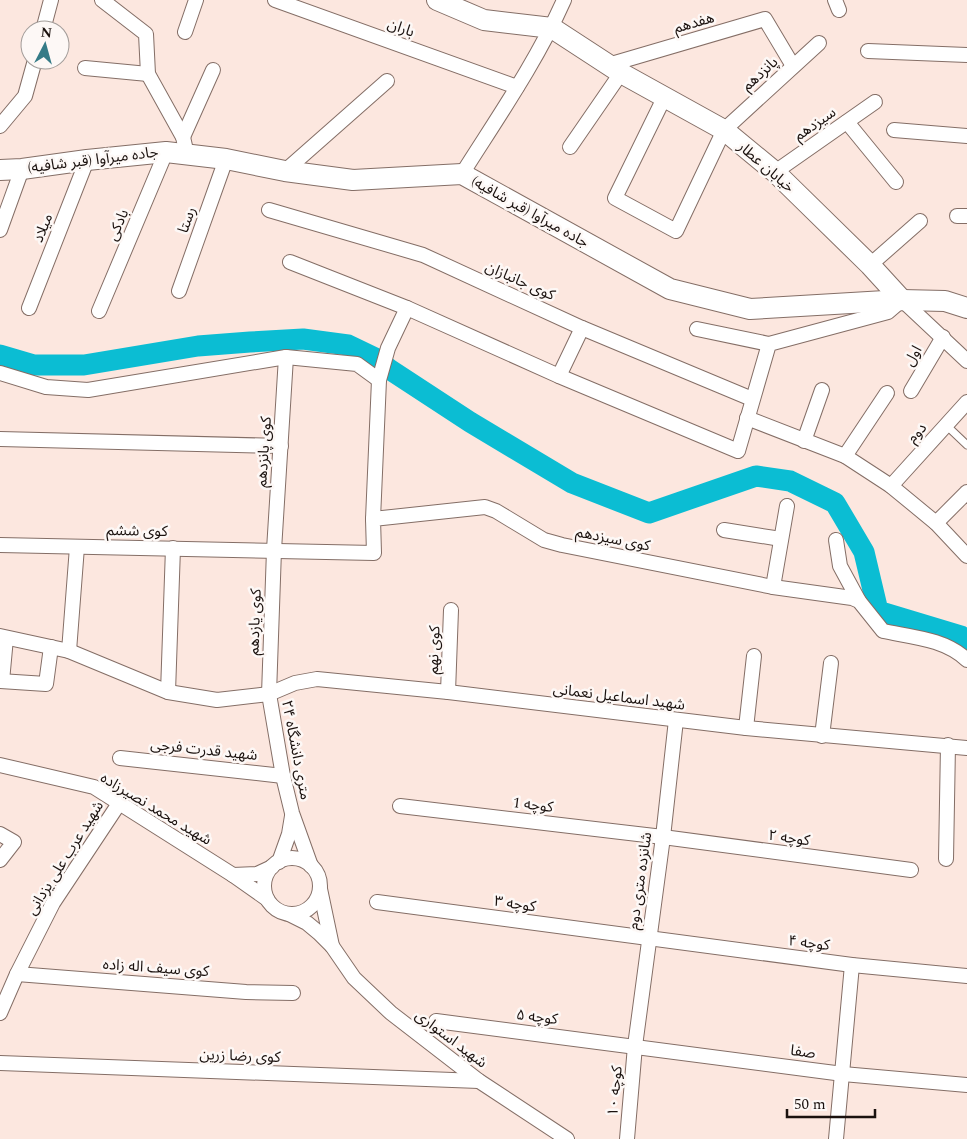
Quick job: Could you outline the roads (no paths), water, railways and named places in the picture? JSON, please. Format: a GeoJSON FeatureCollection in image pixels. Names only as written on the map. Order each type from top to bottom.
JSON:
{"type":"FeatureCollection","features":[{"type":"Feature","properties":{"kind":"street"},"geometry":{"type":"LineString","coordinates":[[46,20],[51,0]]}},
{"type":"Feature","properties":{"kind":"street"},"geometry":{"type":"LineString","coordinates":[[102,0],[146,34],[148,74],[185,146]]}},
{"type":"Feature","properties":{"kind":"street"},"geometry":{"type":"LineString","coordinates":[[185,32],[196,0]]}},
{"type":"Feature","properties":{"kind":"street","name":"باران"},"geometry":{"type":"LineString","coordinates":[[275,0],[517,87]]}},
{"type":"Feature","properties":{"kind":"street"},"geometry":{"type":"LineString","coordinates":[[438,0],[484,20],[552,28]]}},
{"type":"Feature","properties":{"kind":"street"},"geometry":{"type":"LineString","coordinates":[[462,174],[552,28],[564,0]]}},
{"type":"Feature","properties":{"kind":"street","name":"هفدهم"},"geometry":{"type":"LineString","coordinates":[[614,69],[765,19],[794,66]]}},
{"type":"Feature","properties":{"kind":"street","name":"خیابان عطار"},"geometry":{"type":"LineString","coordinates":[[552,28],[614,69],[724,130],[775,172],[870,265],[902,300]]}},
{"type":"Feature","properties":{"kind":"street","name":"پانزدهم"},"geometry":{"type":"LineString","coordinates":[[724,130],[819,44]]}},
{"type":"Feature","properties":{"kind":"street"},"geometry":{"type":"LineString","coordinates":[[868,51],[967,55]]}},
{"type":"Feature","properties":{"kind":"street"},"geometry":{"type":"LineString","coordinates":[[85,68],[148,74]]}},
{"type":"Feature","properties":{"kind":"street"},"geometry":{"type":"LineString","coordinates":[[570,147],[614,69]]}},
{"type":"Feature","properties":{"kind":"street"},"geometry":{"type":"LineString","coordinates":[[0,126],[25,96],[32,70]]}},
{"type":"Feature","properties":{"kind":"street"},"geometry":{"type":"LineString","coordinates":[[185,146],[213,70]]}},
{"type":"Feature","properties":{"kind":"street"},"geometry":{"type":"LineString","coordinates":[[285,170],[387,81]]}},
{"type":"Feature","properties":{"kind":"street"},"geometry":{"type":"LineString","coordinates":[[664,98],[614,198],[676,231],[724,130]]}},
{"type":"Feature","properties":{"kind":"street","name":"سیزدهم"},"geometry":{"type":"LineString","coordinates":[[775,172],[874,102]]}},
{"type":"Feature","properties":{"kind":"street"},"geometry":{"type":"LineString","coordinates":[[847,122],[896,182]]}},
{"type":"Feature","properties":{"kind":"street"},"geometry":{"type":"LineString","coordinates":[[894,130],[967,136]]}},
{"type":"Feature","properties":{"kind":"street","name":"جاده میرآوا (قبر شافیه)"},"geometry":{"type":"LineString","coordinates":[[0,170],[166,152],[185,146],[226,159],[353,180],[462,174],[670,289],[750,309],[902,300]]}},
{"type":"Feature","properties":{"kind":"street","name":"بادکی"},"geometry":{"type":"LineString","coordinates":[[99,311],[166,152]]}},
{"type":"Feature","properties":{"kind":"street","name":"رستا"},"geometry":{"type":"LineString","coordinates":[[179,291],[226,159]]}},
{"type":"Feature","properties":{"kind":"street","name":"میلاد"},"geometry":{"type":"LineString","coordinates":[[28,308],[87,160]]}},
{"type":"Feature","properties":{"kind":"street"},"geometry":{"type":"LineString","coordinates":[[0,230],[22,169]]}},
{"type":"Feature","properties":{"kind":"street","name":"کوی جانبازان"},"geometry":{"type":"LineString","coordinates":[[269,210],[423,255],[582,328],[752,399]]}},
{"type":"Feature","properties":{"kind":"street"},"geometry":{"type":"LineString","coordinates":[[870,265],[920,221]]}},
{"type":"Feature","properties":{"kind":"street"},"geometry":{"type":"LineString","coordinates":[[290,262],[407,308],[559,376],[738,451],[769,344]]}},
{"type":"Feature","properties":{"kind":"street"},"geometry":{"type":"LineString","coordinates":[[902,300],[967,360]]}},
{"type":"Feature","properties":{"kind":"street"},"geometry":{"type":"LineString","coordinates":[[697,329],[769,344],[888,312],[902,300],[945,301],[967,308]]}},
{"type":"Feature","properties":{"kind":"street"},"geometry":{"type":"LineString","coordinates":[[274,550],[374,553],[373,519],[379,380],[388,348],[407,308]]}},
{"type":"Feature","properties":{"kind":"street"},"geometry":{"type":"LineString","coordinates":[[559,376],[582,328]]}},
{"type":"Feature","properties":{"kind":"street","name":"اول"},"geometry":{"type":"LineString","coordinates":[[911,391],[943,337]]}},
{"type":"Feature","properties":{"kind":"street"},"geometry":{"type":"LineString","coordinates":[[0,374],[46,386],[88,390],[286,357],[357,364],[379,380]]}},
{"type":"Feature","properties":{"kind":"street","name":"کوی پانزدهم"},"geometry":{"type":"LineString","coordinates":[[274,550],[286,357]]}},
{"type":"Feature","properties":{"kind":"street"},"geometry":{"type":"LineString","coordinates":[[804,441],[822,390]]}},
{"type":"Feature","properties":{"kind":"street"},"geometry":{"type":"LineString","coordinates":[[845,456],[886,393]]}},
{"type":"Feature","properties":{"kind":"street","name":"دوم"},"geometry":{"type":"LineString","coordinates":[[891,486],[967,402]]}},
{"type":"Feature","properties":{"kind":"street"},"geometry":{"type":"LineString","coordinates":[[747,418],[845,456],[891,486],[936,523],[967,556]]}},
{"type":"Feature","properties":{"kind":"street"},"geometry":{"type":"LineString","coordinates":[[0,439],[281,446]]}},
{"type":"Feature","properties":{"kind":"street"},"geometry":{"type":"LineString","coordinates":[[936,523],[967,492]]}},
{"type":"Feature","properties":{"kind":"street"},"geometry":{"type":"LineString","coordinates":[[773,587],[787,506]]}},
{"type":"Feature","properties":{"kind":"street","name":"کوی سیزدهم"},"geometry":{"type":"LineString","coordinates":[[373,519],[486,507],[544,540],[562,545],[773,587],[843,596],[859,601]]}},
{"type":"Feature","properties":{"kind":"street"},"geometry":{"type":"LineString","coordinates":[[724,530],[781,539]]}},
{"type":"Feature","properties":{"kind":"street"},"geometry":{"type":"LineString","coordinates":[[836,540],[840,566],[859,601],[883,631],[933,641],[957,650],[967,660]]}},
{"type":"Feature","properties":{"kind":"street","name":"کوی ششم"},"geometry":{"type":"LineString","coordinates":[[0,545],[274,550]]}},
{"type":"Feature","properties":{"kind":"street"},"geometry":{"type":"LineString","coordinates":[[70,651],[77,547]]}},
{"type":"Feature","properties":{"kind":"street"},"geometry":{"type":"LineString","coordinates":[[168,692],[173,548]]}},
{"type":"Feature","properties":{"kind":"street","name":"کوی یازدهم"},"geometry":{"type":"LineString","coordinates":[[269,694],[274,550]]}},
{"type":"Feature","properties":{"kind":"street","name":"کوی نهم"},"geometry":{"type":"LineString","coordinates":[[448,692],[451,610]]}},
{"type":"Feature","properties":{"kind":"street"},"geometry":{"type":"LineString","coordinates":[[3,637],[1,681],[46,684],[51,647]]}},
{"type":"Feature","properties":{"kind":"street","name":"شهید اسماعیل نعمانی"},"geometry":{"type":"LineString","coordinates":[[3,637],[70,651],[168,692],[217,700],[269,694],[294,684],[316,680],[448,692],[822,736],[967,748]]}},
{"type":"Feature","properties":{"kind":"street"},"geometry":{"type":"LineString","coordinates":[[746,728],[754,656]]}},
{"type":"Feature","properties":{"kind":"street"},"geometry":{"type":"LineString","coordinates":[[822,736],[832,663]]}},
{"type":"Feature","properties":{"kind":"street","name":"۲۴ متری دانشگاه"},"geometry":{"type":"LineString","coordinates":[[269,694],[292,813],[310,866]]}},
{"type":"Feature","properties":{"kind":"street","name":"شانزده متری دوم"},"geometry":{"type":"LineString","coordinates":[[635,1046],[663,837],[676,720]]}},
{"type":"Feature","properties":{"kind":"street"},"geometry":{"type":"LineString","coordinates":[[946,859],[948,746]]}},
{"type":"Feature","properties":{"kind":"street","name":"شهید قدرت فرجی"},"geometry":{"type":"LineString","coordinates":[[120,758],[284,776]]}},
{"type":"Feature","properties":{"kind":"street","name":"شهید محمد نصیرزاده"},"geometry":{"type":"LineString","coordinates":[[0,765],[94,788],[120,802],[233,874],[267,899]]}},
{"type":"Feature","properties":{"kind":"street","name":"شهید عرب علی یزدانی"},"geometry":{"type":"LineString","coordinates":[[0,1013],[17,974],[54,903],[120,802]]}},
{"type":"Feature","properties":{"kind":"street","name":"کوچه 1"},"geometry":{"type":"LineString","coordinates":[[400,806],[663,837]]}},
{"type":"Feature","properties":{"kind":"street","name":"۲۴ متری دانشگاه"},"geometry":{"type":"LineString","coordinates":[[275,865],[289,834],[292,813]]}},
{"type":"Feature","properties":{"kind":"street"},"geometry":{"type":"LineString","coordinates":[[0,834],[14,842],[0,860]]}},
{"type":"Feature","properties":{"kind":"street","name":"کوچه ۲"},"geometry":{"type":"LineString","coordinates":[[663,837],[911,870]]}},
{"type":"Feature","properties":{"kind":"street"},"geometry":{"type":"LineString","coordinates":[[233,874],[257,874],[275,865],[287,859],[304,861],[310,866],[319,880],[320,889],[318,897],[307,910],[290,914],[280,912],[267,899],[264,882],[267,874],[275,865]]}},
{"type":"Feature","properties":{"kind":"street","name":"شهید استواری"},"geometry":{"type":"LineString","coordinates":[[320,889],[332,946]]}},
{"type":"Feature","properties":{"kind":"street","name":"کوچه ۳"},"geometry":{"type":"LineString","coordinates":[[377,902],[648,939]]}},
{"type":"Feature","properties":{"kind":"street","name":"شهید استواری"},"geometry":{"type":"LineString","coordinates":[[290,914],[307,923],[332,946],[354,978],[391,1013],[479,1081],[567,1139]]}},
{"type":"Feature","properties":{"kind":"street","name":"کوچه ۴"},"geometry":{"type":"LineString","coordinates":[[648,939],[852,965],[967,976]]}},
{"type":"Feature","properties":{"kind":"street"},"geometry":{"type":"LineString","coordinates":[[836,1139],[852,965]]}},
{"type":"Feature","properties":{"kind":"street","name":"کوی سیف اله زاده"},"geometry":{"type":"LineString","coordinates":[[17,974],[246,992],[293,993]]}},
{"type":"Feature","properties":{"kind":"street","name":"کوچه ۵"},"geometry":{"type":"LineString","coordinates":[[436,1021],[635,1046]]}},
{"type":"Feature","properties":{"kind":"street","name":"صفا"},"geometry":{"type":"LineString","coordinates":[[635,1046],[843,1074],[967,1085]]}},
{"type":"Feature","properties":{"kind":"street","name":"کوچه ۱۰"},"geometry":{"type":"LineString","coordinates":[[627,1139],[635,1046]]}},
{"type":"Feature","properties":{"kind":"street","name":"کوی رضا زرین"},"geometry":{"type":"LineString","coordinates":[[0,1064],[479,1081]]}},
{"type":"Feature","properties":{"kind":"lane"},"geometry":{"type":"LineString","coordinates":[[946,425],[967,445]]}},
{"type":"Feature","properties":{"kind":"waterway"},"geometry":{"type":"LineString","coordinates":[[0,355],[34,365],[84,365],[198,346],[250,342],[303,339],[348,345],[375,358],[470,422],[572,483],[649,513],[756,476],[790,481],[835,503],[864,552],[878,611],[961,636],[967,641]]}}]}
